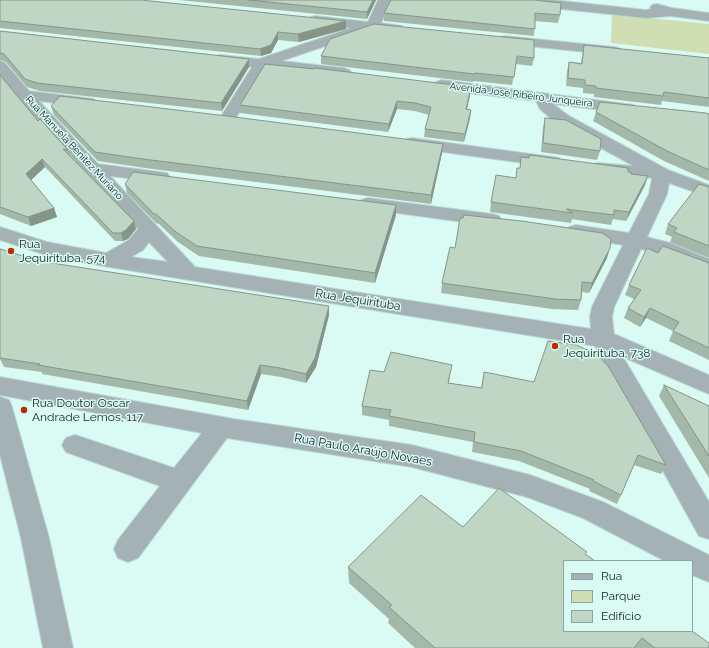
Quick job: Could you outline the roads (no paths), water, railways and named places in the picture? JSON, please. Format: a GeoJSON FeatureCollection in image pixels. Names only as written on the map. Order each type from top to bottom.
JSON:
{"type":"FeatureCollection","features":[{"type":"Feature","properties":{"kind":"street"},"geometry":{"type":"LineString","coordinates":[[228,118],[262,63],[372,26],[385,0]]}},
{"type":"Feature","properties":{"kind":"street"},"geometry":{"type":"LineString","coordinates":[[515,0],[646,14],[671,12]]}},
{"type":"Feature","properties":{"kind":"street"},"geometry":{"type":"LineString","coordinates":[[619,0],[671,12],[709,17]]}},
{"type":"Feature","properties":{"kind":"street"},"geometry":{"type":"LineString","coordinates":[[299,18],[412,30]]}},
{"type":"Feature","properties":{"kind":"street"},"geometry":{"type":"LineString","coordinates":[[490,38],[631,52]]}},
{"type":"Feature","properties":{"kind":"street"},"geometry":{"type":"LineString","coordinates":[[203,57],[359,74]]}},
{"type":"Feature","properties":{"kind":"street","name":"Rua Manuela Benitez Muriano"},"geometry":{"type":"LineString","coordinates":[[0,66],[24,95],[190,274]]}},
{"type":"Feature","properties":{"kind":"street","name":"Avenida José Ribeiro Junqueira"},"geometry":{"type":"LineString","coordinates":[[428,83],[646,110]]}},
{"type":"Feature","properties":{"kind":"street"},"geometry":{"type":"LineString","coordinates":[[24,95],[102,104]]}},
{"type":"Feature","properties":{"kind":"street"},"geometry":{"type":"LineString","coordinates":[[543,98],[546,106],[554,114],[662,174],[709,191]]}},
{"type":"Feature","properties":{"kind":"street"},"geometry":{"type":"LineString","coordinates":[[399,141],[610,169],[662,174]]}},
{"type":"Feature","properties":{"kind":"street"},"geometry":{"type":"LineString","coordinates":[[610,169],[622,152]]}},
{"type":"Feature","properties":{"kind":"street"},"geometry":{"type":"LineString","coordinates":[[93,169],[180,180]]}},
{"type":"Feature","properties":{"kind":"street"},"geometry":{"type":"LineString","coordinates":[[662,174],[658,194],[634,240],[603,307],[601,317],[603,339],[619,371],[709,527]]}},
{"type":"Feature","properties":{"kind":"street"},"geometry":{"type":"LineString","coordinates":[[354,202],[512,222]]}},
{"type":"Feature","properties":{"kind":"street"},"geometry":{"type":"LineString","coordinates":[[109,260],[136,245],[148,229]]}},
{"type":"Feature","properties":{"kind":"street"},"geometry":{"type":"LineString","coordinates":[[558,229],[634,240],[663,248],[709,267]]}},
{"type":"Feature","properties":{"kind":"street","name":"Rua Jequirituba"},"geometry":{"type":"LineString","coordinates":[[0,233],[46,248],[109,260],[603,339],[671,367],[709,385]]}},
{"type":"Feature","properties":{"kind":"street","name":"Rua Paulo Araújo Novaes"},"geometry":{"type":"LineString","coordinates":[[0,386],[222,426],[412,456],[530,486],[593,510],[691,560]]}},
{"type":"Feature","properties":{"kind":"street"},"geometry":{"type":"LineString","coordinates":[[0,407],[35,538],[58,648]]}},
{"type":"Feature","properties":{"kind":"street"},"geometry":{"type":"LineString","coordinates":[[128,549],[222,426]]}},
{"type":"Feature","properties":{"kind":"street"},"geometry":{"type":"LineString","coordinates":[[76,446],[179,481]]}},
{"type":"Feature","properties":{"kind":"street","name":"Rua Paulo Araújo Novaes"},"geometry":{"type":"LineString","coordinates":[[693,561],[709,569]]}},
{"type":"Feature","properties":{"kind":"place","name":"Rua Jequirituba, 574"},"geometry":{"type":"Point","coordinates":[11,251]}},
{"type":"Feature","properties":{"kind":"place","name":"Rua Jequirituba, 738"},"geometry":{"type":"Point","coordinates":[555,346]}},
{"type":"Feature","properties":{"kind":"place","name":"Rua Doutor Oscar Andrade Lemos, 117"},"geometry":{"type":"Point","coordinates":[24,410]}}]}
